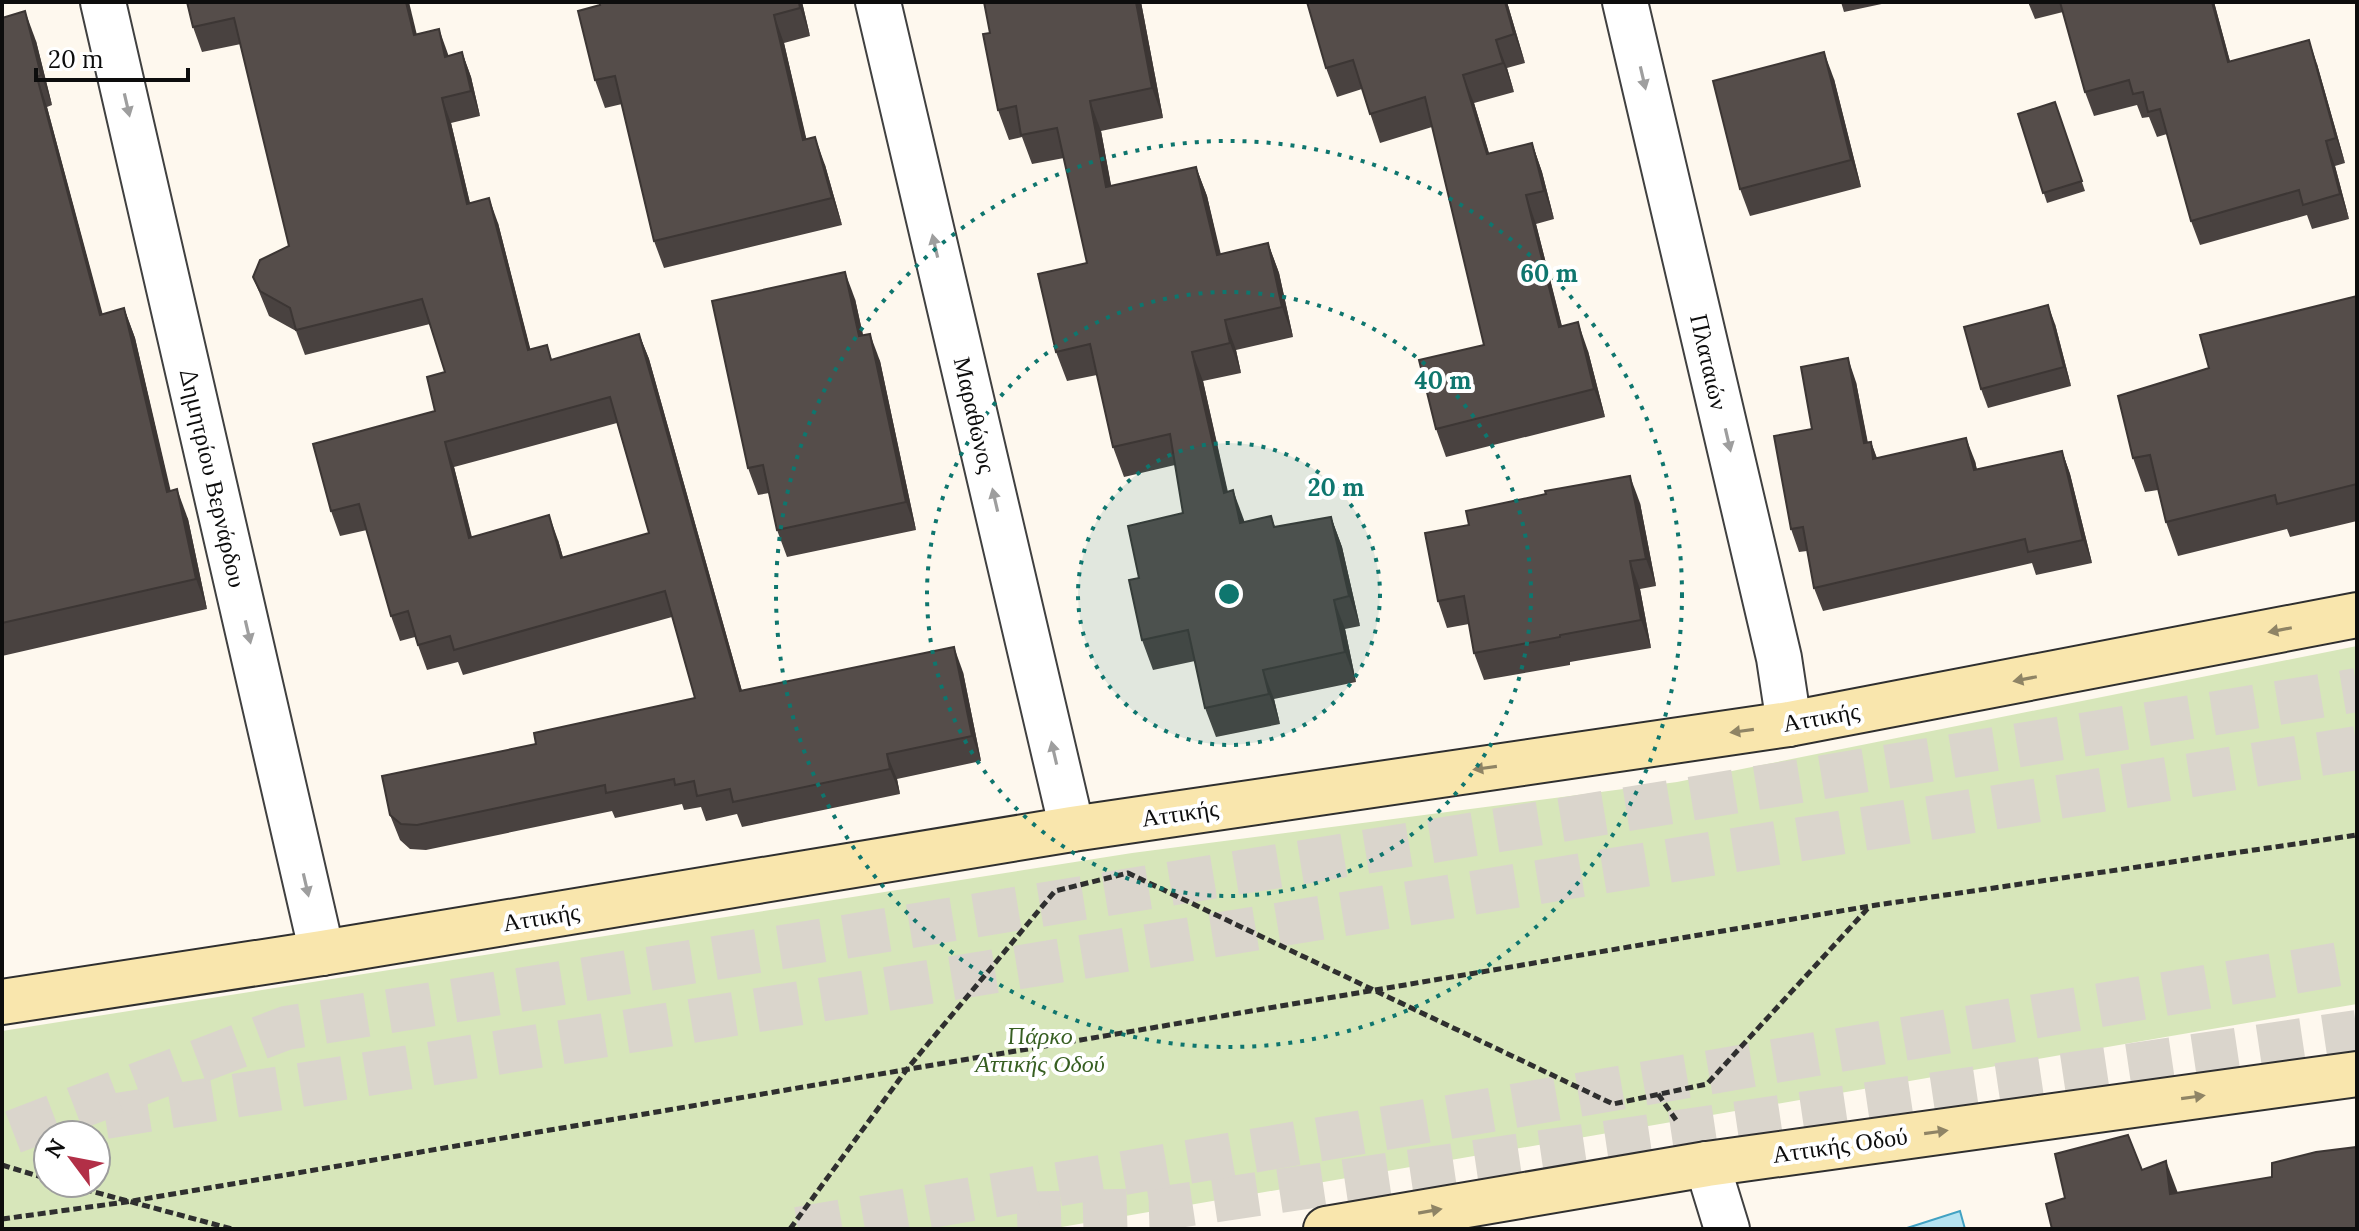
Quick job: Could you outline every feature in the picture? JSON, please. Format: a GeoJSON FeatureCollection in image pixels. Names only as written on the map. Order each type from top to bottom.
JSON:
{"type":"FeatureCollection","features":[{"type":"Feature","properties":{"kind":"main road","name":"Αττικής"},"geometry":{"type":"LineString","coordinates":[[2,1002],[322,953],[1072,829],[1789,724],[2357,615]]}},
{"type":"Feature","properties":{"kind":"main road","name":"Αττικής Οδού"},"geometry":{"type":"LineString","coordinates":[[1326,1229],[1707,1164],[2357,1074]]}},
{"type":"Feature","properties":{"kind":"street","name":"Δημητρίου Βερνάρδου"},"geometry":{"type":"LineString","coordinates":[[103,2],[322,953]]}},
{"type":"Feature","properties":{"kind":"street","name":"Μαραθώνος"},"geometry":{"type":"LineString","coordinates":[[878,2],[1072,829]]}},
{"type":"Feature","properties":{"kind":"street","name":"Πλαταιών"},"geometry":{"type":"LineString","coordinates":[[1625,2],[1779,658],[1789,724]]}},
{"type":"Feature","properties":{"kind":"street"},"geometry":{"type":"LineString","coordinates":[[1707,1164],[1727,1229]]}},
{"type":"Feature","properties":{"kind":"path"},"geometry":{"type":"LineString","coordinates":[[2,1219],[126,1202],[1870,906],[2357,835]]}},
{"type":"Feature","properties":{"kind":"path"},"geometry":{"type":"LineString","coordinates":[[790,1229],[907,1069],[1055,891],[1128,873],[1613,1104],[1707,1084],[1870,906]]}},
{"type":"Feature","properties":{"kind":"path"},"geometry":{"type":"LineString","coordinates":[[2,1165],[32,1174]]}},
{"type":"Feature","properties":{"kind":"path"},"geometry":{"type":"LineString","coordinates":[[112,1198],[232,1229]]}},
{"type":"Feature","properties":{"kind":"green space","name":"Πάρκο Αττικής Οδού"},"geometry":{"type":"Polygon","coordinates":[[[2357,646],[2357,1004],[1050,1229],[2,1229],[2,1031],[1132,853],[1677,782],[2357,646]]]}},
{"type":"Feature","properties":{"kind":"water"},"geometry":{"type":"Polygon","coordinates":[[[1960,1211],[1965,1229],[1904,1229],[1960,1211]]]}},
{"type":"Feature","properties":{"kind":"building"},"geometry":{"type":"Polygon","coordinates":[[[187,2],[406,2],[414,35],[439,29],[445,57],[462,52],[471,91],[442,98],[467,204],[489,198],[528,350],[547,345],[551,360],[639,334],[740,691],[954,647],[972,736],[887,754],[890,769],[733,802],[730,789],[697,796],[694,781],[675,785],[674,779],[606,793],[605,785],[417,825],[401,824],[390,815],[382,776],[536,744],[534,733],[695,698],[665,591],[454,650],[450,636],[418,645],[408,611],[391,616],[359,504],[331,511],[313,444],[435,411],[427,377],[445,372],[422,299],[296,330],[290,308],[260,291],[253,277],[260,260],[289,246],[234,18],[193,27],[187,2]],[[610,397],[445,442],[469,538],[549,515],[561,558],[649,533],[610,397]]]}},
{"type":"Feature","properties":{"kind":"building"},"geometry":{"type":"Polygon","coordinates":[[[599,2],[799,2],[800,8],[774,15],[803,140],[815,137],[832,198],[654,241],[615,76],[595,80],[578,11],[600,5],[599,2]]]}},
{"type":"Feature","properties":{"kind":"building"},"geometry":{"type":"Polygon","coordinates":[[[984,2],[1136,2],[1152,88],[1090,101],[1106,187],[1196,167],[1217,255],[1268,243],[1282,307],[1225,320],[1230,343],[1192,352],[1224,493],[1233,490],[1240,523],[1271,516],[1274,527],[1331,517],[1349,596],[1334,600],[1345,652],[1263,670],[1269,694],[1205,708],[1188,630],[1142,640],[1129,580],[1139,578],[1128,526],[1183,513],[1170,434],[1113,447],[1090,344],[1056,352],[1038,274],[1087,263],[1057,128],[1021,135],[1016,106],[998,110],[983,34],[990,33],[984,2]]]}},
{"type":"Feature","properties":{"kind":"building"},"geometry":{"type":"Polygon","coordinates":[[[1307,2],[1505,2],[1514,34],[1496,40],[1503,63],[1463,75],[1487,154],[1532,143],[1544,191],[1526,195],[1559,327],[1578,322],[1594,389],[1436,429],[1419,360],[1484,345],[1425,97],[1370,114],[1353,60],[1326,68],[1307,2]]]}},
{"type":"Feature","properties":{"kind":"building"},"geometry":{"type":"Polygon","coordinates":[[[2060,2],[2212,2],[2228,62],[2309,40],[2336,138],[2326,141],[2340,194],[2303,205],[2299,190],[2191,221],[2160,109],[2148,112],[2143,92],[2133,94],[2129,80],[2085,92],[2060,2]]]}},
{"type":"Feature","properties":{"kind":"building"},"geometry":{"type":"Polygon","coordinates":[[[25,11],[41,75],[37,77],[100,315],[124,308],[167,492],[177,489],[196,579],[2,623],[2,18],[25,11]]]}},
{"type":"Feature","properties":{"kind":"building"},"geometry":{"type":"Polygon","coordinates":[[[1824,52],[1851,160],[1740,189],[1713,81],[1824,52]]]}},
{"type":"Feature","properties":{"kind":"building"},"geometry":{"type":"Polygon","coordinates":[[[2055,102],[2082,181],[2043,193],[2018,114],[2055,102]]]}},
{"type":"Feature","properties":{"kind":"building"},"geometry":{"type":"Polygon","coordinates":[[[845,272],[859,336],[870,334],[906,502],[777,530],[763,465],[748,468],[712,301],[845,272]]]}},
{"type":"Feature","properties":{"kind":"building"},"geometry":{"type":"Polygon","coordinates":[[[2357,296],[2357,484],[2277,504],[2275,495],[2166,522],[2150,455],[2133,458],[2118,396],[2209,368],[2200,335],[2357,296]]]}},
{"type":"Feature","properties":{"kind":"building"},"geometry":{"type":"Polygon","coordinates":[[[2048,305],[2064,367],[1981,389],[1964,327],[2048,305]]]}},
{"type":"Feature","properties":{"kind":"building"},"geometry":{"type":"Polygon","coordinates":[[[1848,358],[1864,443],[1871,442],[1873,459],[1966,438],[1974,470],[2062,451],[2083,540],[2028,552],[2025,539],[1814,588],[1803,527],[1791,529],[1774,436],[1812,429],[1801,367],[1848,358]]]}},
{"type":"Feature","properties":{"kind":"building"},"geometry":{"type":"Polygon","coordinates":[[[1630,476],[1646,559],[1630,561],[1641,620],[1474,653],[1464,596],[1438,601],[1425,533],[1469,525],[1466,511],[1546,494],[1545,491],[1630,476]]]}},
{"type":"Feature","properties":{"kind":"building"},"geometry":{"type":"Polygon","coordinates":[[[2128,1135],[2142,1170],[2166,1161],[2170,1194],[2272,1177],[2272,1163],[2316,1152],[2357,1147],[2357,1229],[2052,1229],[2046,1204],[2065,1198],[2055,1154],[2128,1135]]]}},
{"type":"Feature","properties":{"kind":"tunnel"},"geometry":{"type":"LineString","coordinates":[[13,1132],[286,1028],[2357,690]]}},
{"type":"Feature","properties":{"kind":"tunnel"},"geometry":{"type":"LineString","coordinates":[[105,1117],[2357,748]]}},
{"type":"Feature","properties":{"kind":"tunnel"},"geometry":{"type":"LineString","coordinates":[[798,1229],[2357,961]]}},
{"type":"Feature","properties":{"kind":"tunnel"},"geometry":{"type":"LineString","coordinates":[[1017,1214],[1150,1210],[2357,1032]]}}]}
